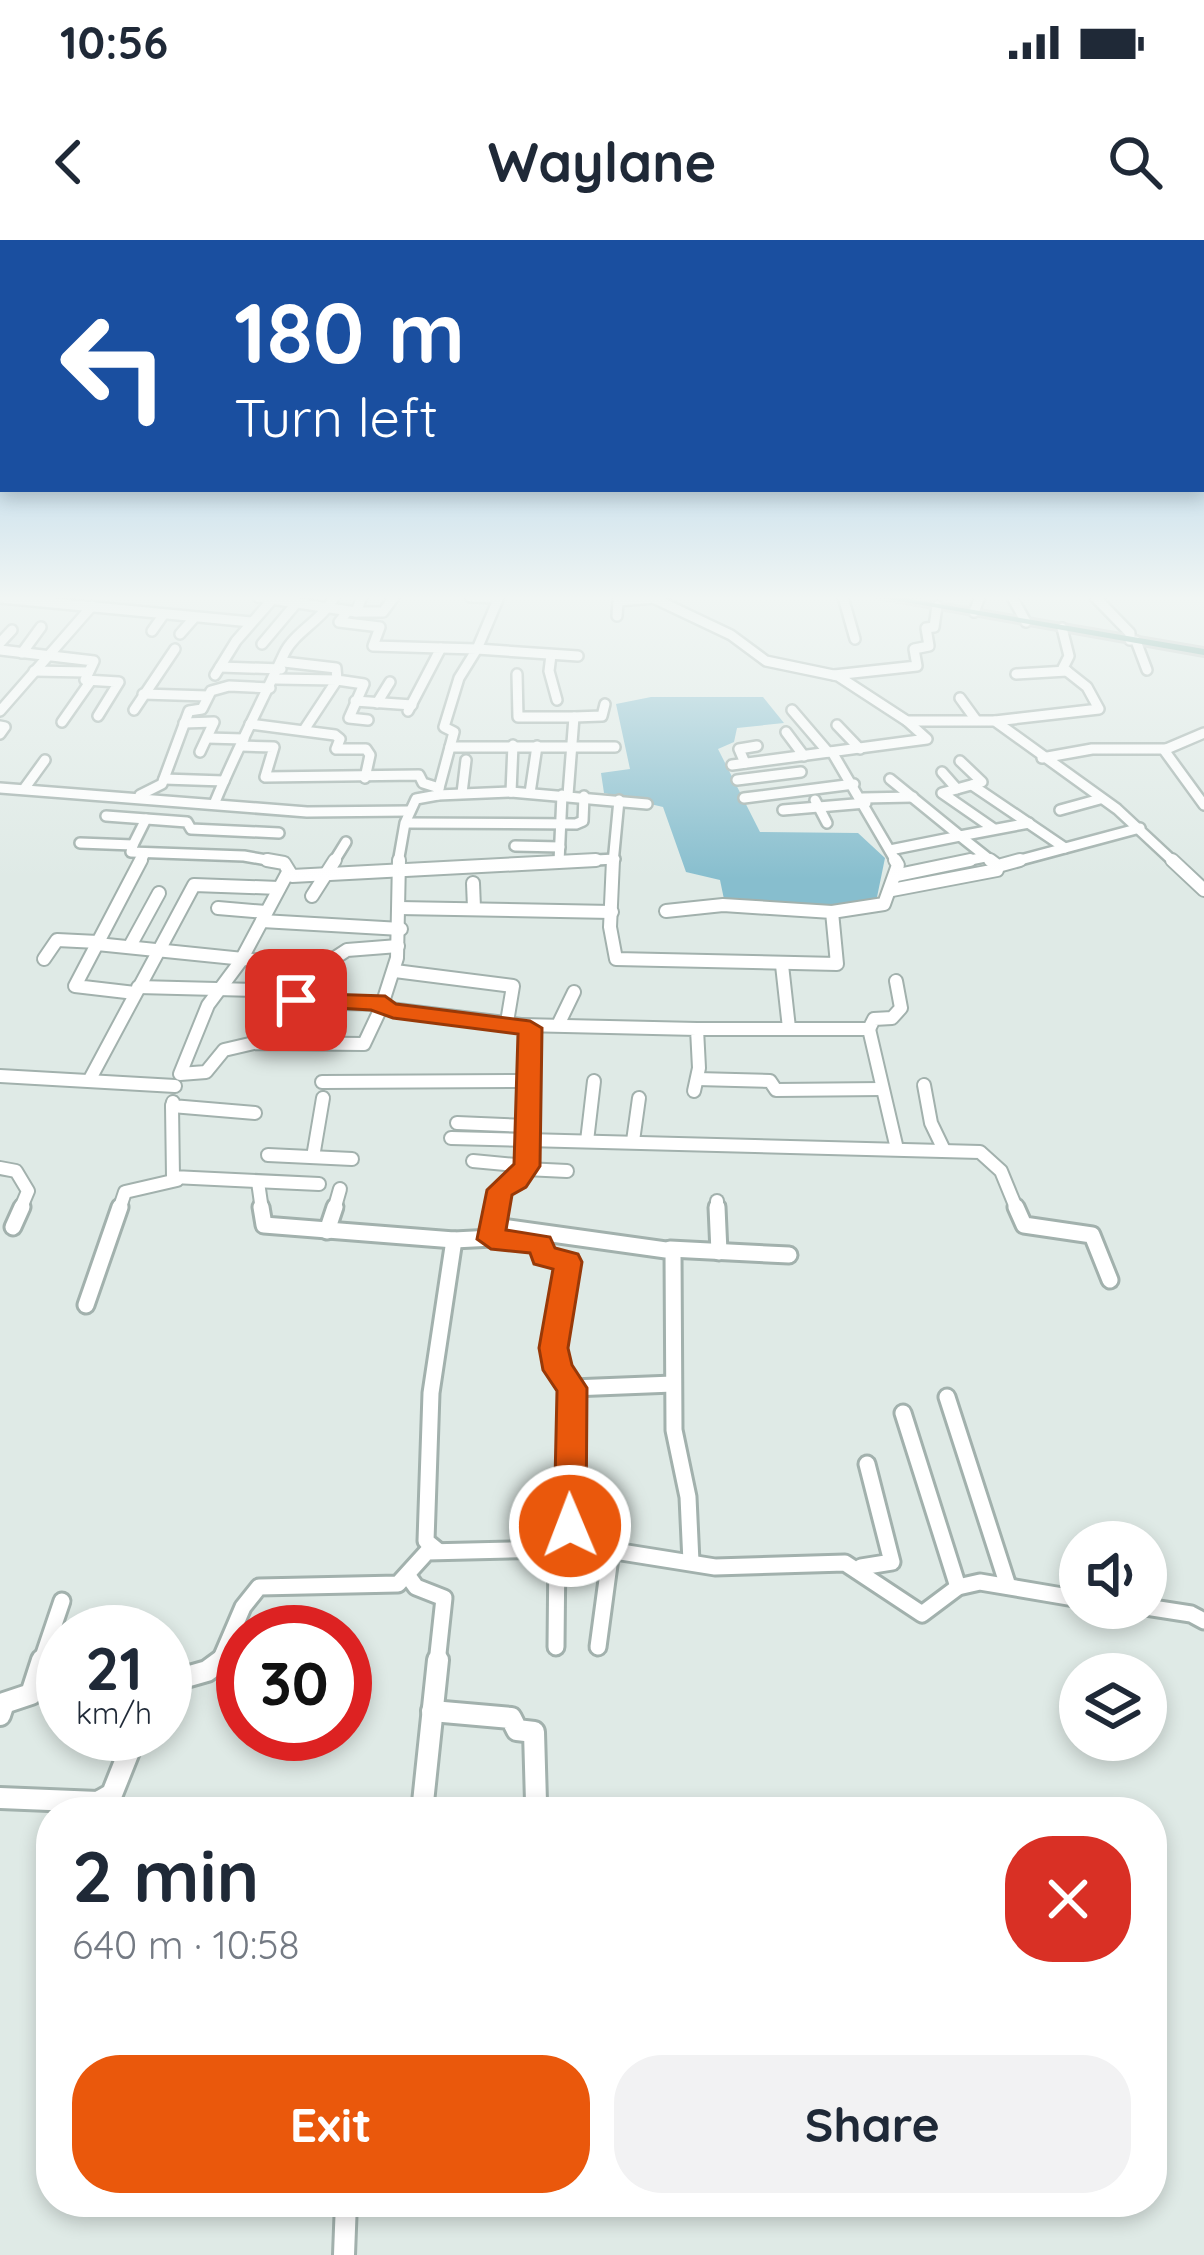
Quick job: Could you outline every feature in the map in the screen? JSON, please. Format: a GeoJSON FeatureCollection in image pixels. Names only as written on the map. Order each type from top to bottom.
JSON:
{"type":"FeatureCollection","features":[{"type":"Feature","properties":{"kind":"street"},"geometry":{"type":"LineString","coordinates":[[62,722],[81,691]]}},
{"type":"Feature","properties":{"kind":"street"},"geometry":{"type":"LineString","coordinates":[[98,716],[114,691]]}},
{"type":"Feature","properties":{"kind":"street"},"geometry":{"type":"LineString","coordinates":[[134,710],[146,691]]}},
{"type":"Feature","properties":{"kind":"street"},"geometry":{"type":"LineString","coordinates":[[143,694],[208,696],[218,691]]}},
{"type":"Feature","properties":{"kind":"street"},"geometry":{"type":"LineString","coordinates":[[215,802],[255,706],[266,691]]}},
{"type":"Feature","properties":{"kind":"street"},"geometry":{"type":"LineString","coordinates":[[304,730],[330,691]]}},
{"type":"Feature","properties":{"kind":"street"},"geometry":{"type":"LineString","coordinates":[[360,691],[349,719],[368,720]]}},
{"type":"Feature","properties":{"kind":"street"},"geometry":{"type":"LineString","coordinates":[[377,703],[384,691]]}},
{"type":"Feature","properties":{"kind":"street"},"geometry":{"type":"LineString","coordinates":[[355,701],[410,708],[419,691]]}},
{"type":"Feature","properties":{"kind":"street"},"geometry":{"type":"LineString","coordinates":[[439,791],[454,731],[444,727],[456,691]]}},
{"type":"Feature","properties":{"kind":"street"},"geometry":{"type":"LineString","coordinates":[[450,747],[610,747],[603,710],[574,717],[518,717],[517,691]]}},
{"type":"Feature","properties":{"kind":"street"},"geometry":{"type":"LineString","coordinates":[[555,691],[557,700]]}},
{"type":"Feature","properties":{"kind":"street"},"geometry":{"type":"LineString","coordinates":[[732,765],[927,739],[864,691]]}},
{"type":"Feature","properties":{"kind":"street"},"geometry":{"type":"LineString","coordinates":[[908,721],[994,721],[1100,710],[1089,691]]}},
{"type":"Feature","properties":{"kind":"street"},"geometry":{"type":"LineString","coordinates":[[106,844],[142,795],[164,778],[189,711],[202,709],[208,696]]}},
{"type":"Feature","properties":{"kind":"street"},"geometry":{"type":"LineString","coordinates":[[960,698],[976,720]]}},
{"type":"Feature","properties":{"kind":"street"},"geometry":{"type":"LineString","coordinates":[[666,910],[723,905],[832,912],[879,906],[892,890],[898,862],[865,800],[792,710]]}},
{"type":"Feature","properties":{"kind":"street"},"geometry":{"type":"LineString","coordinates":[[559,862],[574,717]]}},
{"type":"Feature","properties":{"kind":"street"},"geometry":{"type":"LineString","coordinates":[[994,721],[1140,828],[1204,890]]}},
{"type":"Feature","properties":{"kind":"street"},"geometry":{"type":"LineString","coordinates":[[184,723],[214,722],[200,752]]}},
{"type":"Feature","properties":{"kind":"street"},"geometry":{"type":"LineString","coordinates":[[250,724],[339,737],[335,748],[366,749],[370,755],[365,778]]}},
{"type":"Feature","properties":{"kind":"street"},"geometry":{"type":"LineString","coordinates":[[837,725],[860,748]]}},
{"type":"Feature","properties":{"kind":"street"},"geometry":{"type":"LineString","coordinates":[[786,732],[827,823]]}},
{"type":"Feature","properties":{"kind":"street"},"geometry":{"type":"LineString","coordinates":[[1042,758],[1092,749],[1166,749],[1199,733],[1204,746]]}},
{"type":"Feature","properties":{"kind":"street"},"geometry":{"type":"LineString","coordinates":[[0,1076],[177,1080],[206,1072],[224,1050],[254,1043],[364,1044],[395,971],[401,929],[398,869],[407,817],[421,790],[418,775],[265,777],[274,747],[207,738]]}},
{"type":"Feature","properties":{"kind":"street"},"geometry":{"type":"LineString","coordinates":[[511,792],[513,745]]}},
{"type":"Feature","properties":{"kind":"street"},"geometry":{"type":"LineString","coordinates":[[530,793],[537,746]]}},
{"type":"Feature","properties":{"kind":"street"},"geometry":{"type":"LineString","coordinates":[[745,763],[739,749],[757,746]]}},
{"type":"Feature","properties":{"kind":"street"},"geometry":{"type":"LineString","coordinates":[[1166,749],[1204,805]]}},
{"type":"Feature","properties":{"kind":"street"},"geometry":{"type":"LineString","coordinates":[[25,789],[45,760]]}},
{"type":"Feature","properties":{"kind":"street"},"geometry":{"type":"LineString","coordinates":[[462,793],[466,760]]}},
{"type":"Feature","properties":{"kind":"street"},"geometry":{"type":"LineString","coordinates":[[960,761],[982,782],[942,793],[994,829]]}},
{"type":"Feature","properties":{"kind":"street"},"geometry":{"type":"LineString","coordinates":[[737,780],[801,772]]}},
{"type":"Feature","properties":{"kind":"street"},"geometry":{"type":"LineString","coordinates":[[942,772],[957,789]]}},
{"type":"Feature","properties":{"kind":"street"},"geometry":{"type":"LineString","coordinates":[[1187,782],[1204,776]]}},
{"type":"Feature","properties":{"kind":"street"},"geometry":{"type":"LineString","coordinates":[[164,778],[224,781]]}},
{"type":"Feature","properties":{"kind":"street"},"geometry":{"type":"LineString","coordinates":[[890,779],[998,866]]}},
{"type":"Feature","properties":{"kind":"street"},"geometry":{"type":"LineString","coordinates":[[1187,782],[1204,788]]}},
{"type":"Feature","properties":{"kind":"street"},"geometry":{"type":"LineString","coordinates":[[744,798],[854,784]]}},
{"type":"Feature","properties":{"kind":"street"},"geometry":{"type":"LineString","coordinates":[[971,785],[1065,848]]}},
{"type":"Feature","properties":{"kind":"street"},"geometry":{"type":"LineString","coordinates":[[0,788],[518,825],[580,823],[584,796]]}},
{"type":"Feature","properties":{"kind":"street"},"geometry":{"type":"LineString","coordinates":[[421,790],[584,796],[646,804]]}},
{"type":"Feature","properties":{"kind":"street"},"geometry":{"type":"LineString","coordinates":[[783,810],[913,797]]}},
{"type":"Feature","properties":{"kind":"street"},"geometry":{"type":"LineString","coordinates":[[1060,810],[1100,799]]}},
{"type":"Feature","properties":{"kind":"street"},"geometry":{"type":"LineString","coordinates":[[620,800],[612,912],[616,959],[835,966],[832,912]]}},
{"type":"Feature","properties":{"kind":"street"},"geometry":{"type":"LineString","coordinates":[[265,861],[290,810]]}},
{"type":"Feature","properties":{"kind":"street"},"geometry":{"type":"LineString","coordinates":[[106,816],[189,822],[191,829],[279,833]]}},
{"type":"Feature","properties":{"kind":"street"},"geometry":{"type":"LineString","coordinates":[[146,819],[131,852],[286,864],[286,874],[240,962],[217,988],[177,1080],[171,1175],[177,1180]]}},
{"type":"Feature","properties":{"kind":"street"},"geometry":{"type":"LineString","coordinates":[[890,850],[1029,823]]}},
{"type":"Feature","properties":{"kind":"street"},"geometry":{"type":"LineString","coordinates":[[513,864],[518,825]]}},
{"type":"Feature","properties":{"kind":"street"},"geometry":{"type":"LineString","coordinates":[[892,890],[909,890],[1140,828]]}},
{"type":"Feature","properties":{"kind":"street"},"geometry":{"type":"LineString","coordinates":[[312,896],[346,842]]}},
{"type":"Feature","properties":{"kind":"street"},"geometry":{"type":"LineString","coordinates":[[80,843],[133,845]]}},
{"type":"Feature","properties":{"kind":"street"},"geometry":{"type":"LineString","coordinates":[[515,847],[560,847]]}},
{"type":"Feature","properties":{"kind":"street"},"geometry":{"type":"LineString","coordinates":[[145,853],[75,986],[296,991],[297,1003],[383,1006],[514,1024],[868,1029]]}},
{"type":"Feature","properties":{"kind":"street"},"geometry":{"type":"LineString","coordinates":[[898,875],[985,857]]}},
{"type":"Feature","properties":{"kind":"street"},"geometry":{"type":"LineString","coordinates":[[286,874],[615,860]]}},
{"type":"Feature","properties":{"kind":"street"},"geometry":{"type":"LineString","coordinates":[[1187,874],[1204,873]]}},
{"type":"Feature","properties":{"kind":"street"},"geometry":{"type":"LineString","coordinates":[[472,883],[474,908]]}},
{"type":"Feature","properties":{"kind":"street"},"geometry":{"type":"LineString","coordinates":[[90,1078],[195,884],[279,888]]}},
{"type":"Feature","properties":{"kind":"street"},"geometry":{"type":"LineString","coordinates":[[130,946],[159,893]]}},
{"type":"Feature","properties":{"kind":"street"},"geometry":{"type":"LineString","coordinates":[[218,908],[264,917],[401,929]]}},
{"type":"Feature","properties":{"kind":"street"},"geometry":{"type":"LineString","coordinates":[[399,908],[612,912]]}},
{"type":"Feature","properties":{"kind":"street"},"geometry":{"type":"LineString","coordinates":[[44,959],[57,940],[321,967],[347,950],[398,946]]}},
{"type":"Feature","properties":{"kind":"street"},"geometry":{"type":"LineString","coordinates":[[782,965],[789,1028]]}},
{"type":"Feature","properties":{"kind":"street"},"geometry":{"type":"LineString","coordinates":[[395,971],[513,986],[514,1024]]}},
{"type":"Feature","properties":{"kind":"street"},"geometry":{"type":"LineString","coordinates":[[896,981],[901,1008],[892,1018],[874,1019],[868,1029],[897,1149]]}},
{"type":"Feature","properties":{"kind":"street"},"geometry":{"type":"LineString","coordinates":[[558,1024],[574,992]]}},
{"type":"Feature","properties":{"kind":"street"},"geometry":{"type":"LineString","coordinates":[[493,1232],[500,1190],[526,1168],[533,1036],[514,1024]]}},
{"type":"Feature","properties":{"kind":"street"},"geometry":{"type":"LineString","coordinates":[[698,1029],[695,1085],[770,1081],[776,1090],[882,1089]]}},
{"type":"Feature","properties":{"kind":"street"},"geometry":{"type":"LineString","coordinates":[[322,1082],[528,1081]]}},
{"type":"Feature","properties":{"kind":"street"},"geometry":{"type":"LineString","coordinates":[[587,1141],[594,1081]]}},
{"type":"Feature","properties":{"kind":"street"},"geometry":{"type":"LineString","coordinates":[[924,1085],[932,1124],[944,1150]]}},
{"type":"Feature","properties":{"kind":"street"},"geometry":{"type":"LineString","coordinates":[[298,1184],[323,1098]]}},
{"type":"Feature","properties":{"kind":"street"},"geometry":{"type":"LineString","coordinates":[[633,1141],[639,1098]]}},
{"type":"Feature","properties":{"kind":"street"},"geometry":{"type":"LineString","coordinates":[[172,1106],[255,1113]]}},
{"type":"Feature","properties":{"kind":"street"},"geometry":{"type":"LineString","coordinates":[[458,1123],[587,1141],[984,1153],[1001,1171],[1027,1227],[1092,1235],[1109,1280]]}},
{"type":"Feature","properties":{"kind":"street"},"geometry":{"type":"LineString","coordinates":[[451,1138],[528,1133]]}},
{"type":"Feature","properties":{"kind":"street"},"geometry":{"type":"LineString","coordinates":[[352,1159],[270,1147],[260,1182],[264,1225],[454,1240],[493,1232],[550,1232],[558,1238],[670,1250],[789,1255]]}},
{"type":"Feature","properties":{"kind":"street"},"geometry":{"type":"LineString","coordinates":[[473,1160],[567,1171]]}},
{"type":"Feature","properties":{"kind":"street"},"geometry":{"type":"LineString","coordinates":[[0,1168],[16,1171],[28,1191],[13,1227]]}},
{"type":"Feature","properties":{"kind":"street"},"geometry":{"type":"LineString","coordinates":[[86,1305],[125,1192],[177,1180],[319,1184]]}},
{"type":"Feature","properties":{"kind":"street"},"geometry":{"type":"LineString","coordinates":[[327,1231],[340,1189]]}},
{"type":"Feature","properties":{"kind":"street"},"geometry":{"type":"LineString","coordinates":[[717,1202],[719,1252]]}},
{"type":"Feature","properties":{"kind":"street"},"geometry":{"type":"LineString","coordinates":[[493,1232],[540,1244],[544,1256],[568,1262],[554,1348],[558,1370],[572,1388],[570,1526],[588,1548]]}},
{"type":"Feature","properties":{"kind":"street"},"geometry":{"type":"LineString","coordinates":[[437,1550],[426,1541],[424,1507],[431,1393],[454,1240]]}},
{"type":"Feature","properties":{"kind":"street"},"geometry":{"type":"LineString","coordinates":[[670,1250],[675,1254],[673,1384],[691,1562]]}},
{"type":"Feature","properties":{"kind":"street"},"geometry":{"type":"LineString","coordinates":[[572,1388],[673,1384]]}},
{"type":"Feature","properties":{"kind":"street"},"geometry":{"type":"LineString","coordinates":[[947,1397],[1008,1586]]}},
{"type":"Feature","properties":{"kind":"street"},"geometry":{"type":"LineString","coordinates":[[903,1413],[958,1587]]}},
{"type":"Feature","properties":{"kind":"street"},"geometry":{"type":"LineString","coordinates":[[192,1676],[218,1664],[227,1652],[239,1605],[259,1587],[398,1584],[427,1552],[437,1550],[588,1548],[715,1567],[832,1561],[861,1568],[892,1562],[867,1465]]}},
{"type":"Feature","properties":{"kind":"street"},"geometry":{"type":"LineString","coordinates":[[556,1647],[557,1547]]}},
{"type":"Feature","properties":{"kind":"street"},"geometry":{"type":"LineString","coordinates":[[598,1647],[611,1550]]}},
{"type":"Feature","properties":{"kind":"street"},"geometry":{"type":"LineString","coordinates":[[861,1568],[916,1613],[928,1613],[958,1587],[980,1582],[1059,1595]]}},
{"type":"Feature","properties":{"kind":"street"},"geometry":{"type":"LineString","coordinates":[[408,1576],[419,1588],[444,1598],[423,1797]]}},
{"type":"Feature","properties":{"kind":"street"},"geometry":{"type":"LineString","coordinates":[[0,1715],[4,1703],[32,1694],[62,1601]]}},
{"type":"Feature","properties":{"kind":"street"},"geometry":{"type":"LineString","coordinates":[[1167,1610],[1204,1621]]}},
{"type":"Feature","properties":{"kind":"street"},"geometry":{"type":"LineString","coordinates":[[432,1711],[511,1718],[515,1729],[534,1732],[536,1797]]}},
{"type":"Feature","properties":{"kind":"street"},"geometry":{"type":"LineString","coordinates":[[108,1797],[125,1761]]}},
{"type":"Feature","properties":{"kind":"street"},"geometry":{"type":"LineString","coordinates":[[0,1798],[36,1799]]}},
{"type":"Feature","properties":{"kind":"street"},"geometry":{"type":"LineString","coordinates":[[344,2255],[345,2217]]}},
{"type":"Feature","properties":{"kind":"water"},"geometry":{"type":"Polygon","coordinates":[[[651,697],[763,697],[784,723],[737,728],[734,742],[718,749],[760,832],[858,833],[885,858],[876,902],[837,907],[725,904],[720,880],[686,872],[663,807],[604,793],[601,773],[630,769],[616,704],[651,697]]]}},
{"type":"Feature","properties":{"kind":"route"},"geometry":{"type":"LineString","coordinates":[[296,1000],[385,1004],[381,1008],[530,1028],[527,1166],[517,1180],[500,1190],[491,1239],[540,1244],[550,1260],[568,1262],[556,1313],[554,1348],[558,1370],[572,1388],[570,1526]]}}]}
